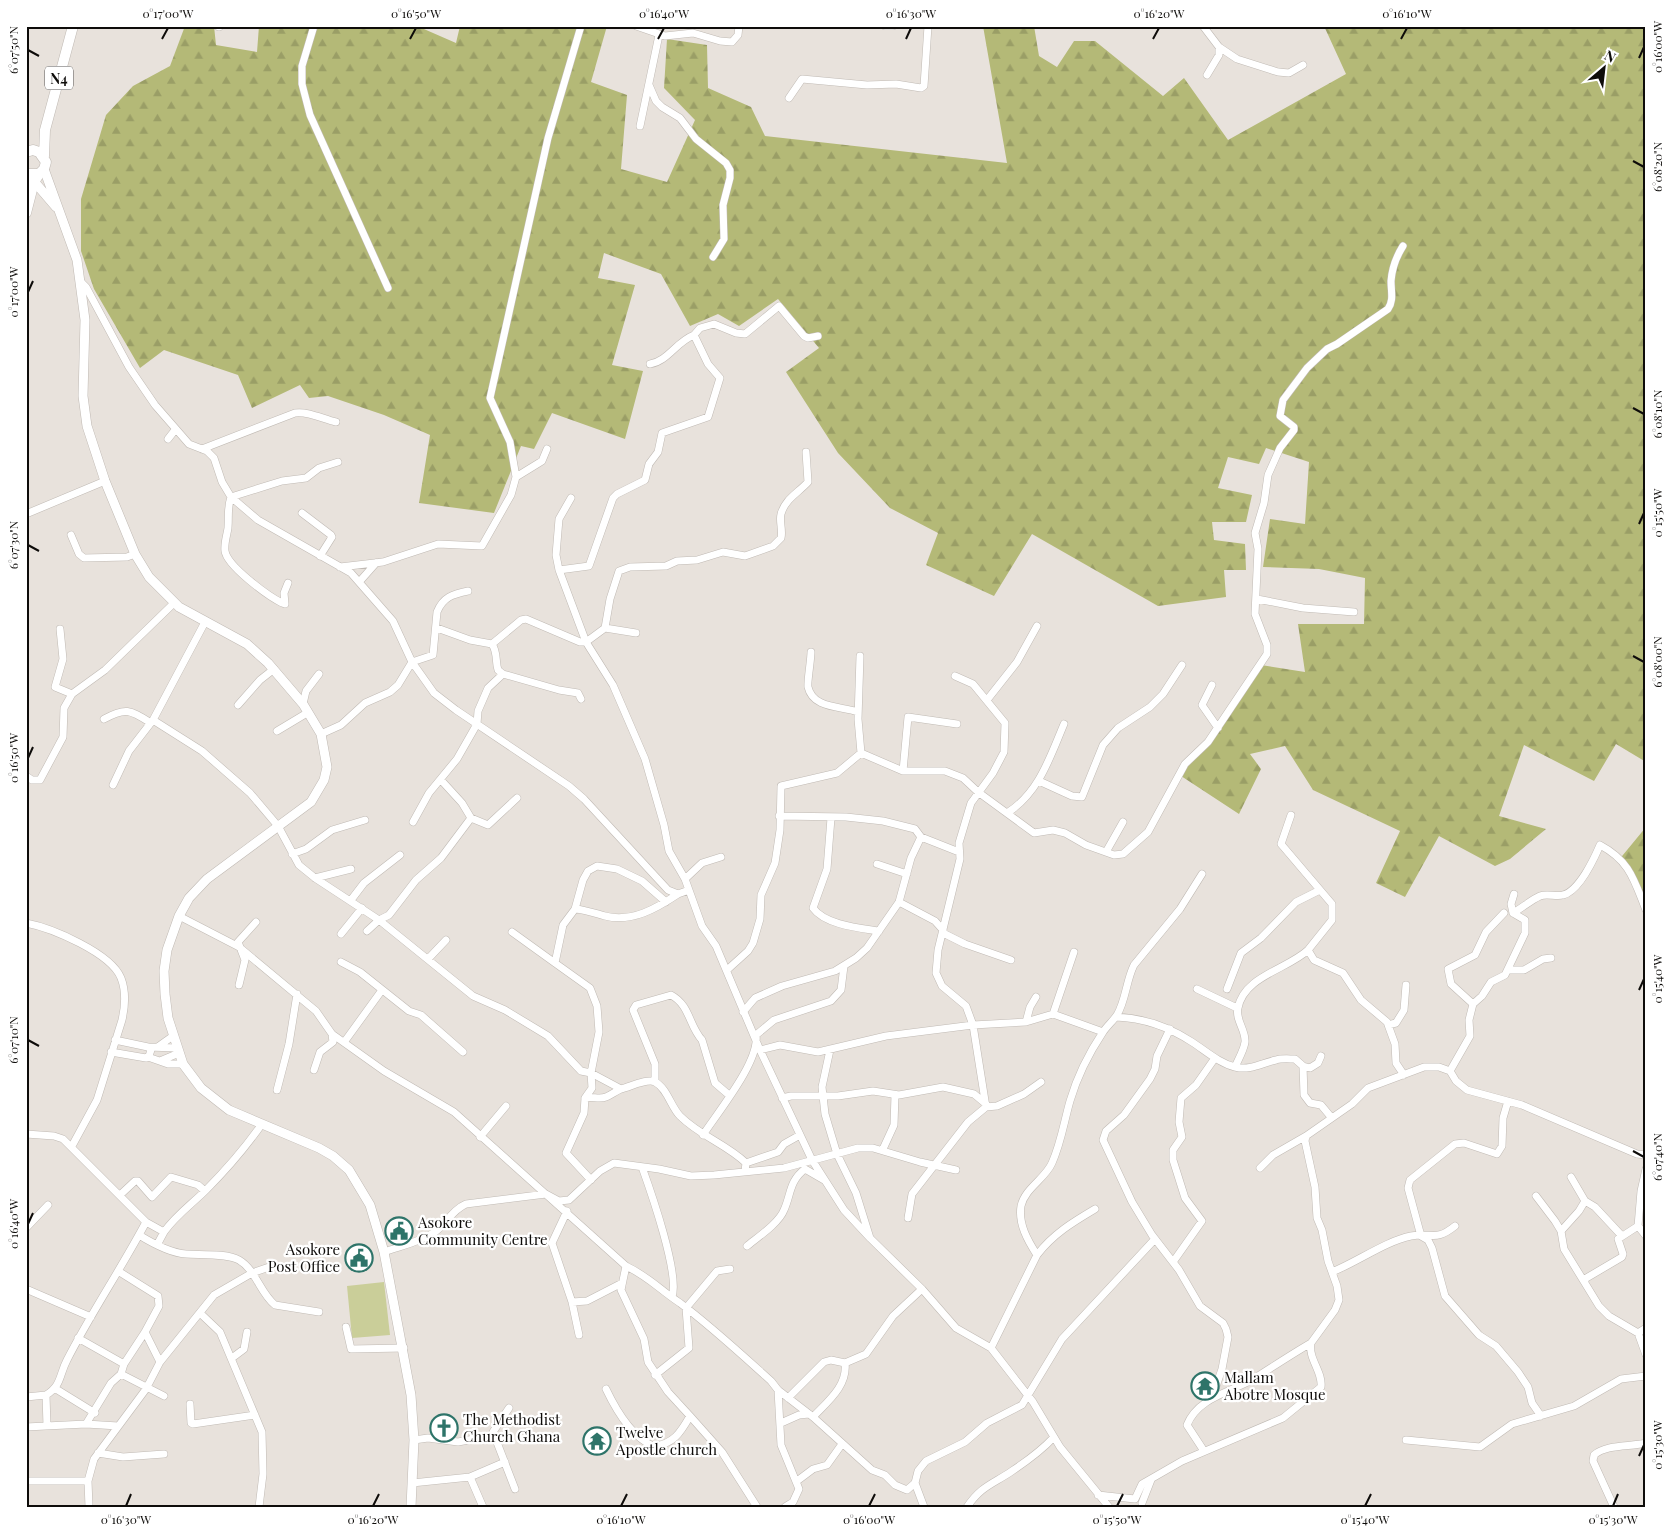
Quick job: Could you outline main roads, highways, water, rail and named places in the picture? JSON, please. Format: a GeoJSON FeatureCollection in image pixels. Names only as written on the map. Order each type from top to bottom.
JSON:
{"type":"FeatureCollection","features":[{"type":"Feature","properties":{"kind":"highway","name":"N4"},"geometry":{"type":"LineString","coordinates":[[32,150],[45,130],[73,26]]}},
{"type":"Feature","properties":{"kind":"highway","name":"N4"},"geometry":{"type":"LineString","coordinates":[[32,150],[45,130]]}},
{"type":"Feature","properties":{"kind":"highway","name":"N4"},"geometry":{"type":"LineString","coordinates":[[26,213],[35,175],[46,162],[32,150]]}},
{"type":"Feature","properties":{"kind":"main road"},"geometry":{"type":"LineString","coordinates":[[35,175],[58,208]]}},
{"type":"Feature","properties":{"kind":"main road"},"geometry":{"type":"LineString","coordinates":[[35,175],[58,208],[72,243],[80,282],[84,320],[83,380],[87,426],[105,481],[136,554],[150,577],[174,603],[247,644],[274,669],[305,708],[322,734],[327,767],[324,780],[311,802],[207,879],[190,898],[179,916],[167,950],[164,971],[168,1018],[183,1064],[210,1097],[229,1110],[319,1148],[349,1170],[370,1205],[384,1252],[412,1395],[414,1440],[411,1507]]}},
{"type":"Feature","properties":{"kind":"place","name":"Asokore Community Centre"},"geometry":{"type":"Point","coordinates":[399,1231]}},
{"type":"Feature","properties":{"kind":"place","name":"Asokore Post Office"},"geometry":{"type":"Point","coordinates":[359,1258]}},
{"type":"Feature","properties":{"kind":"place","name":"Mallam Abotre Mosque"},"geometry":{"type":"Point","coordinates":[1205,1386]}},
{"type":"Feature","properties":{"kind":"place","name":"The Methodist Church Ghana"},"geometry":{"type":"Point","coordinates":[444,1428]}},
{"type":"Feature","properties":{"kind":"place","name":"Twelve Apostle church"},"geometry":{"type":"Point","coordinates":[597,1441]}}]}
